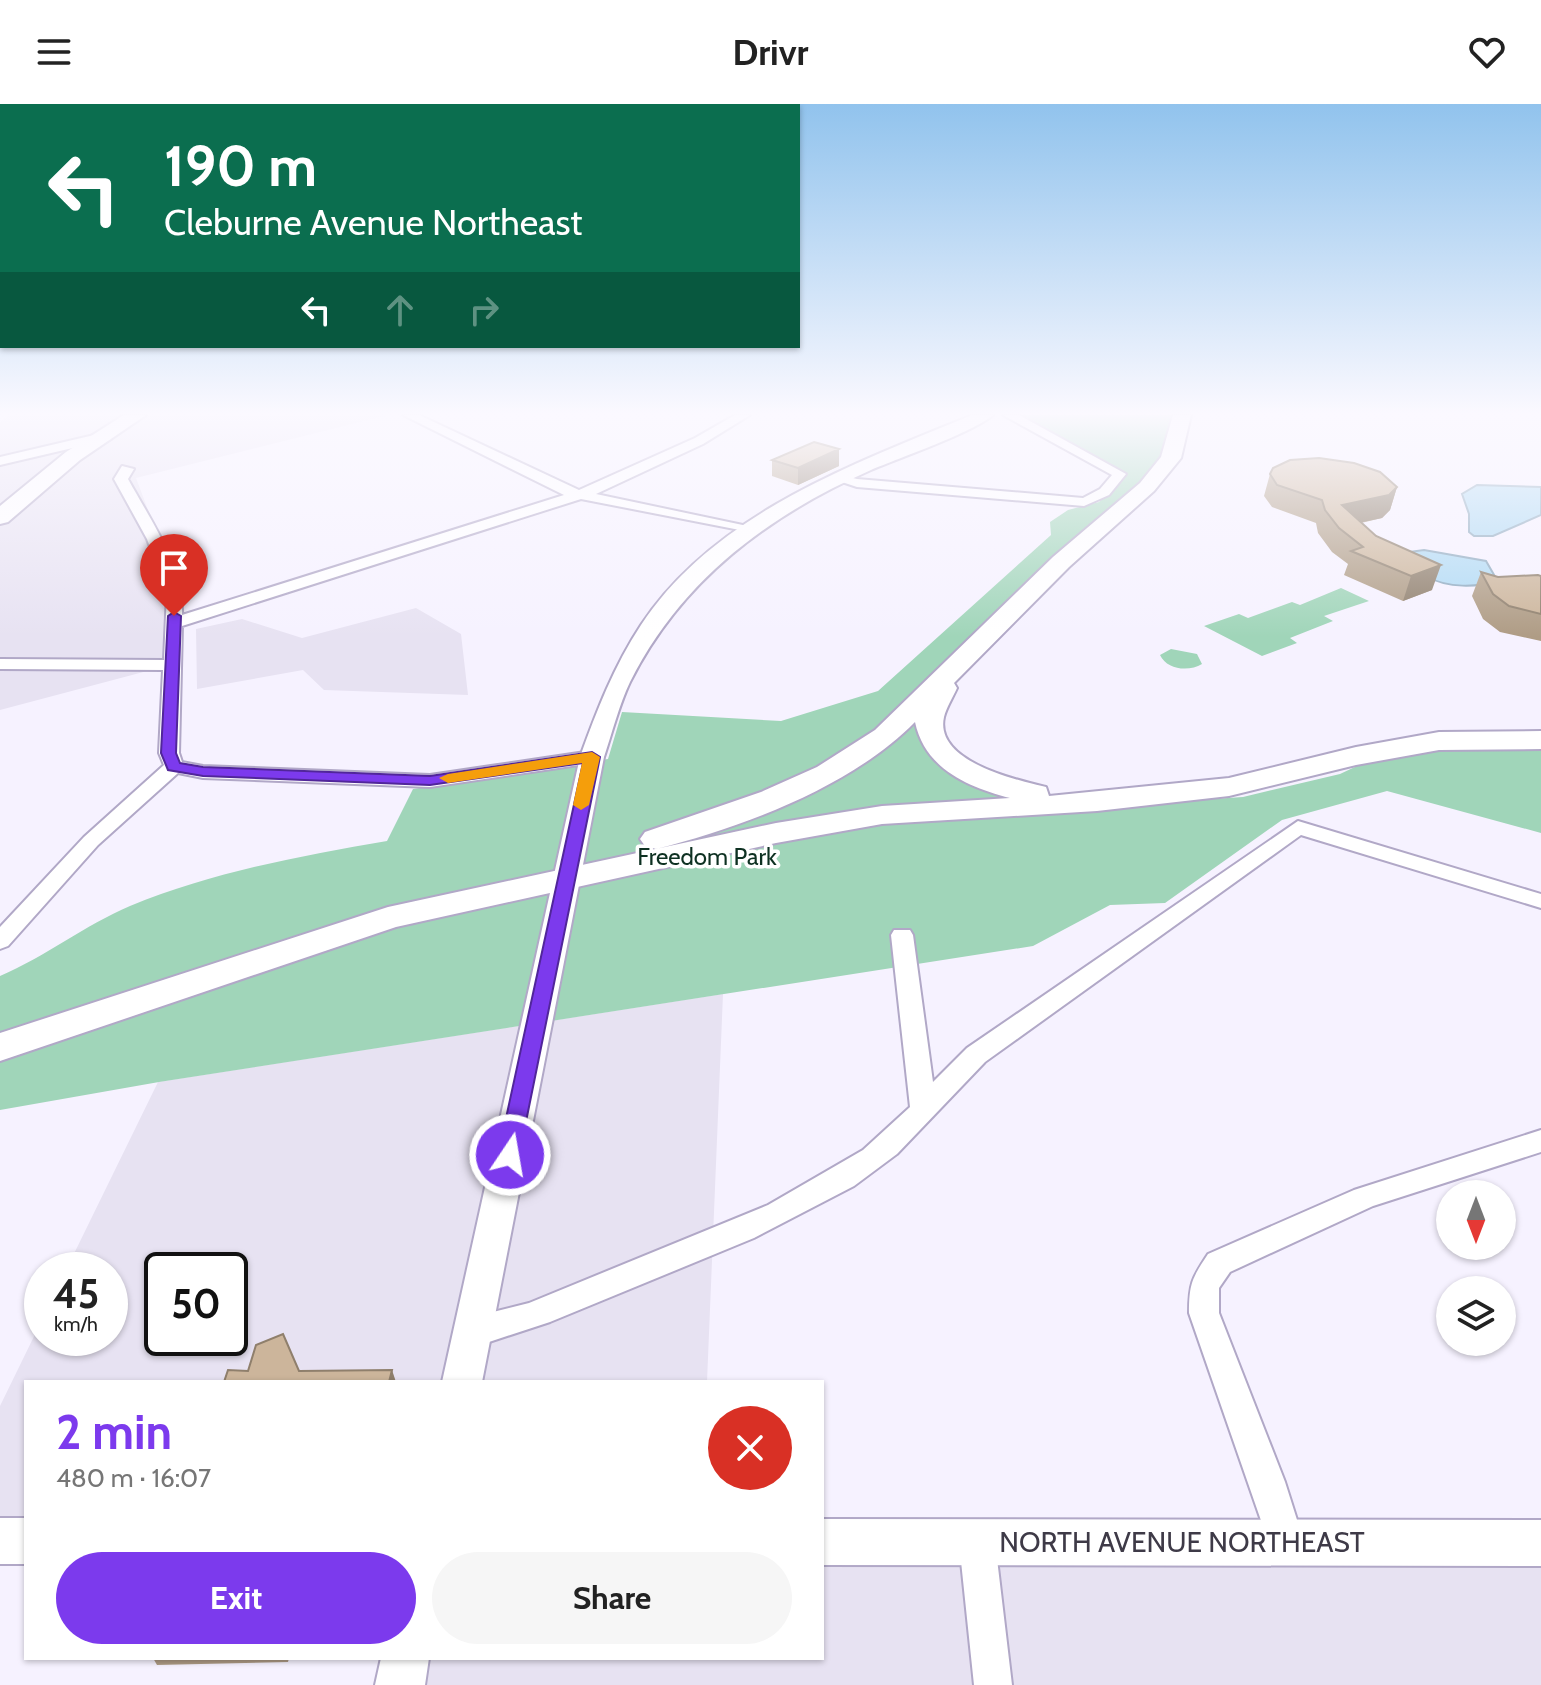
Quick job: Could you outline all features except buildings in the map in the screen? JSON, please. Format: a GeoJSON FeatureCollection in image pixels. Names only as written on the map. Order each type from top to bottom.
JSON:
{"type":"FeatureCollection","features":[{"type":"Feature","properties":{"kind":"highway"},"geometry":{"type":"LineString","coordinates":[[0,517],[34,489]]}},
{"type":"Feature","properties":{"kind":"highway"},"geometry":{"type":"LineString","coordinates":[[0,1047],[359,926],[569,868],[682,832],[734,815],[808,783],[885,736],[952,673],[1000,620],[1142,489]]}},
{"type":"Feature","properties":{"kind":"highway"},"geometry":{"type":"LineString","coordinates":[[952,673],[930,711],[929,728],[940,750],[973,774],[1027,793],[1150,797]]}},
{"type":"Feature","properties":{"kind":"highway"},"geometry":{"type":"LineString","coordinates":[[0,1023],[368,903],[882,815],[1150,797],[1279,778],[1356,756],[1439,741],[1541,740]]}},
{"type":"Feature","properties":{"kind":"main road"},"geometry":{"type":"LineString","coordinates":[[462,1380],[592,757],[609,700],[644,634],[696,572],[750,528],[818,489]]}},
{"type":"Feature","properties":{"kind":"main road"},"geometry":{"type":"LineString","coordinates":[[0,1541],[24,1541]]}},
{"type":"Feature","properties":{"kind":"main road","name":"NORTH AVENUE NORTHEAST"},"geometry":{"type":"LineString","coordinates":[[824,1542],[1541,1543]]}},
{"type":"Feature","properties":{"kind":"main road"},"geometry":{"type":"LineString","coordinates":[[400,1685],[405,1660]]}},
{"type":"Feature","properties":{"kind":"street"},"geometry":{"type":"LineString","coordinates":[[126,489],[173,582],[169,753],[174,766]]}},
{"type":"Feature","properties":{"kind":"street"},"geometry":{"type":"LineString","coordinates":[[566,489],[577,494],[750,528]]}},
{"type":"Feature","properties":{"kind":"street"},"geometry":{"type":"LineString","coordinates":[[174,623],[277,593],[589,489]]}},
{"type":"Feature","properties":{"kind":"street"},"geometry":{"type":"LineString","coordinates":[[926,489],[1084,502],[1105,489]]}},
{"type":"Feature","properties":{"kind":"street"},"geometry":{"type":"LineString","coordinates":[[0,664],[172,665]]}},
{"type":"Feature","properties":{"kind":"street"},"geometry":{"type":"LineString","coordinates":[[174,766],[203,772],[430,781],[592,757]]}},
{"type":"Feature","properties":{"kind":"street"},"geometry":{"type":"LineString","coordinates":[[0,941],[91,841],[174,766]]}},
{"type":"Feature","properties":{"kind":"street"},"geometry":{"type":"LineString","coordinates":[[472,1330],[512,1323],[819,1192],[875,1156],[976,1055],[1298,827],[1541,901]]}},
{"type":"Feature","properties":{"kind":"street"},"geometry":{"type":"LineString","coordinates":[[902,935],[923,1109]]}},
{"type":"Feature","properties":{"kind":"street"},"geometry":{"type":"LineString","coordinates":[[1286,1542],[1268,1482],[1204,1313],[1204,1285],[1219,1263],[1285,1230],[1405,1183],[1541,1141]]}},
{"type":"Feature","properties":{"kind":"street"},"geometry":{"type":"LineString","coordinates":[[977,1542],[993,1685]]}},
{"type":"Feature","properties":{"kind":"shaded area"},"geometry":{"type":"Polygon","coordinates":[[[0,489],[140,489],[173,576],[166,666],[0,710],[0,489]]]}},
{"type":"Feature","properties":{"kind":"shaded area"},"geometry":{"type":"Polygon","coordinates":[[[416,608],[461,634],[468,695],[324,690],[303,670],[197,689],[196,629],[242,619],[302,638],[416,608]]]}},
{"type":"Feature","properties":{"kind":"shaded area"},"geometry":{"type":"Polygon","coordinates":[[[723,994],[707,1380],[24,1380],[24,1542],[0,1541],[0,1406],[24,1356],[128,1356],[128,1252],[75,1252],[158,1082],[723,994]]]}},
{"type":"Feature","properties":{"kind":"shaded area"},"geometry":{"type":"Polygon","coordinates":[[[824,1535],[1541,1543],[1541,1685],[382,1685],[388,1660],[824,1660],[824,1535]]]}},
{"type":"Feature","properties":{"kind":"green space","name":"Freedom Park"},"geometry":{"type":"Polygon","coordinates":[[[1110,489],[1136,489],[949,667],[926,744],[1058,809],[1243,797],[1340,774],[1357,766],[1462,744],[1541,747],[1541,833],[1387,791],[1282,820],[1165,903],[1110,905],[1033,946],[159,1082],[0,1110],[0,976],[97,922],[161,894],[225,874],[387,841],[413,789],[608,759],[622,712],[781,721],[878,691],[1051,535],[1050,522],[1068,510],[1099,502],[1110,489]]]}},
{"type":"Feature","properties":{"kind":"green space"},"geometry":{"type":"Polygon","coordinates":[[[1341,588],[1369,601],[1324,616],[1333,621],[1290,638],[1297,643],[1262,656],[1204,626],[1239,614],[1248,618],[1292,602],[1300,605],[1341,588]]]}},
{"type":"Feature","properties":{"kind":"green space"},"geometry":{"type":"Polygon","coordinates":[[[1171,649],[1197,654],[1202,664],[1185,669],[1173,667],[1160,655],[1171,649]]]}},
{"type":"Feature","properties":{"kind":"water"},"geometry":{"type":"Polygon","coordinates":[[[1471,489],[1541,489],[1541,515],[1493,536],[1474,536],[1469,532],[1469,514],[1462,494],[1471,489]]]}},
{"type":"Feature","properties":{"kind":"water"},"geometry":{"type":"Polygon","coordinates":[[[1424,550],[1486,561],[1497,580],[1462,586],[1436,581],[1425,575],[1409,552],[1424,550]]]}},
{"type":"Feature","properties":{"kind":"slow traffic"},"geometry":{"type":"LineString","coordinates":[[448,778],[592,757],[581,805]]}},
{"type":"Feature","properties":{"kind":"route"},"geometry":{"type":"LineString","coordinates":[[174,616],[169,760],[174,766],[203,772],[430,781],[592,757],[510,1155]]}}]}
